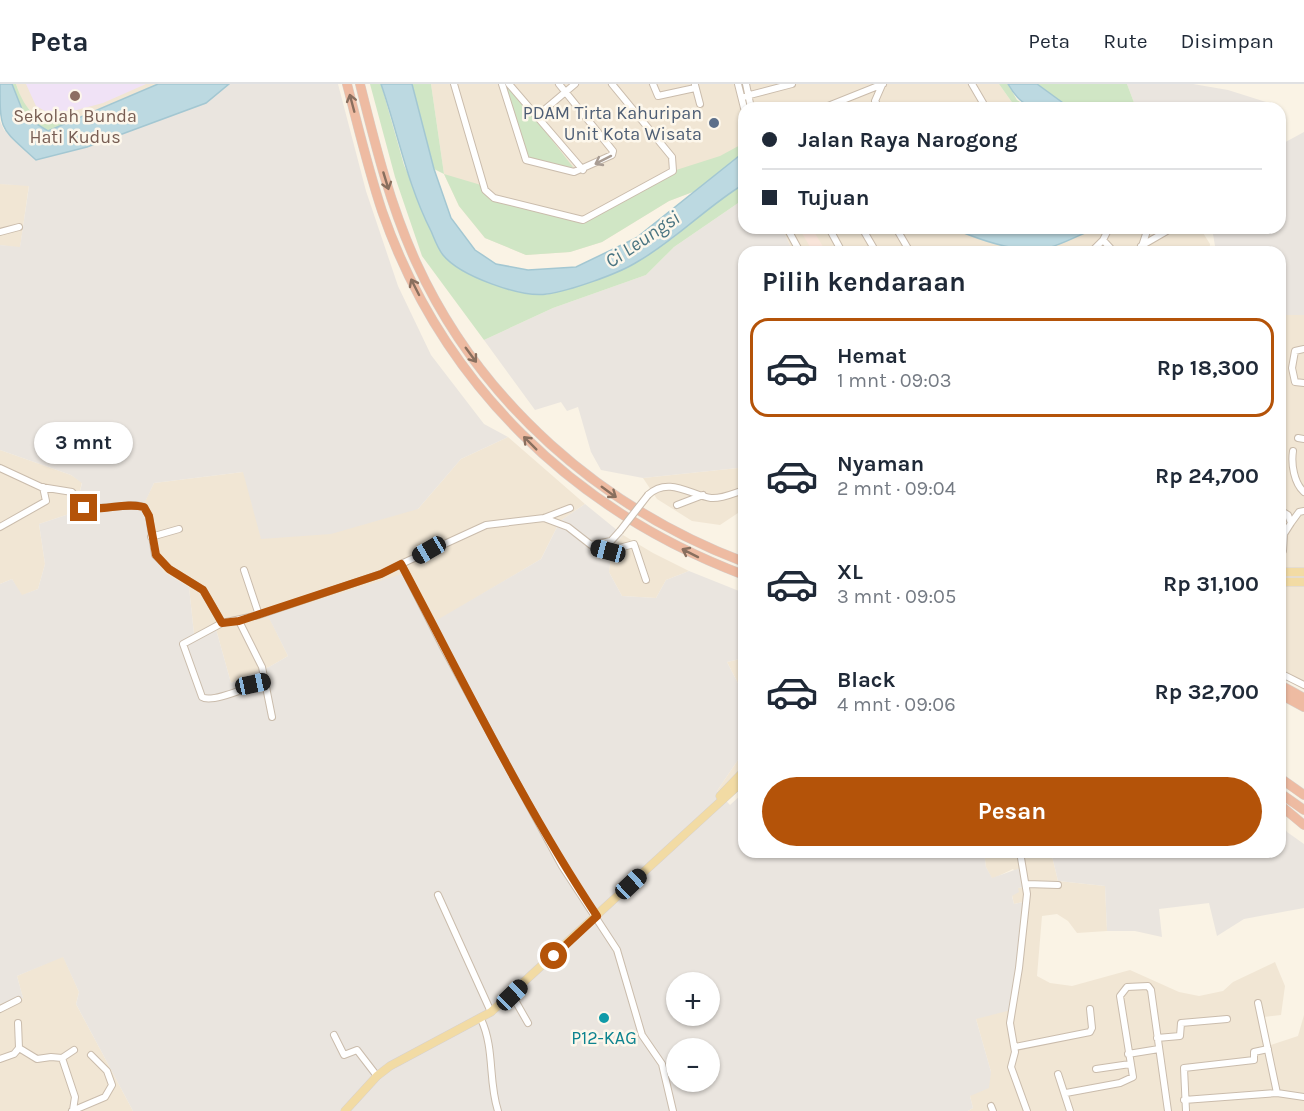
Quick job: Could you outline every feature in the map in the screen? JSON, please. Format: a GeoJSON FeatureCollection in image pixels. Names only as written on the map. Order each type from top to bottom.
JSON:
{"type":"FeatureCollection","features":[{"type":"Feature","properties":{"kind":"highway"},"geometry":{"type":"LineString","coordinates":[[347,84],[382,212],[405,268],[444,338],[474,381],[540,453],[587,491],[622,516],[659,537],[702,559],[738,573]]}},
{"type":"Feature","properties":{"kind":"highway"},"geometry":{"type":"LineString","coordinates":[[360,84],[394,207],[416,262],[436,301],[484,373],[513,408],[585,475],[628,506],[707,548],[738,560]]}},
{"type":"Feature","properties":{"kind":"highway"},"geometry":{"type":"LineString","coordinates":[[1286,688],[1304,698]]}},
{"type":"Feature","properties":{"kind":"highway"},"geometry":{"type":"LineString","coordinates":[[1286,697],[1304,707]]}},
{"type":"Feature","properties":{"kind":"highway"},"geometry":{"type":"LineString","coordinates":[[1286,782],[1304,795]]}},
{"type":"Feature","properties":{"kind":"highway"},"geometry":{"type":"LineString","coordinates":[[1286,797],[1304,810]]}},
{"type":"Feature","properties":{"kind":"highway"},"geometry":{"type":"LineString","coordinates":[[1286,810],[1304,825]]}},
{"type":"Feature","properties":{"kind":"main road"},"geometry":{"type":"LineString","coordinates":[[1286,572],[1304,572]]}},
{"type":"Feature","properties":{"kind":"main road"},"geometry":{"type":"LineString","coordinates":[[1286,582],[1304,582]]}},
{"type":"Feature","properties":{"kind":"main road"},"geometry":{"type":"LineString","coordinates":[[705,814],[738,778]]}},
{"type":"Feature","properties":{"kind":"main road"},"geometry":{"type":"LineString","coordinates":[[345,1111],[377,1077],[409,1055],[481,1019],[512,995],[738,785]]}},
{"type":"Feature","properties":{"kind":"street"},"geometry":{"type":"LineString","coordinates":[[454,84],[485,190],[494,198],[583,220],[673,171],[675,167],[672,157],[612,84]]}},
{"type":"Feature","properties":{"kind":"street"},"geometry":{"type":"LineString","coordinates":[[502,84],[526,159],[574,172],[583,170],[612,155],[613,151],[559,84]]}},
{"type":"Feature","properties":{"kind":"street"},"geometry":{"type":"LineString","coordinates":[[509,84],[583,170]]}},
{"type":"Feature","properties":{"kind":"street"},"geometry":{"type":"LineString","coordinates":[[537,116],[575,84]]}},
{"type":"Feature","properties":{"kind":"street"},"geometry":{"type":"LineString","coordinates":[[652,84],[658,96],[695,86],[700,104]]}},
{"type":"Feature","properties":{"kind":"street"},"geometry":{"type":"LineString","coordinates":[[738,84],[748,102]]}},
{"type":"Feature","properties":{"kind":"street"},"geometry":{"type":"LineString","coordinates":[[744,102],[746,84]]}},
{"type":"Feature","properties":{"kind":"street"},"geometry":{"type":"LineString","coordinates":[[745,96],[792,84]]}},
{"type":"Feature","properties":{"kind":"street"},"geometry":{"type":"LineString","coordinates":[[838,102],[882,84]]}},
{"type":"Feature","properties":{"kind":"street"},"geometry":{"type":"LineString","coordinates":[[876,102],[882,84]]}},
{"type":"Feature","properties":{"kind":"street"},"geometry":{"type":"LineString","coordinates":[[972,84],[982,102]]}},
{"type":"Feature","properties":{"kind":"street"},"geometry":{"type":"LineString","coordinates":[[0,232],[19,227]]}},
{"type":"Feature","properties":{"kind":"street"},"geometry":{"type":"LineString","coordinates":[[1097,246],[1106,234]]}},
{"type":"Feature","properties":{"kind":"street"},"geometry":{"type":"LineString","coordinates":[[1145,246],[1163,234]]}},
{"type":"Feature","properties":{"kind":"street"},"geometry":{"type":"LineString","coordinates":[[1103,240],[1108,246]]}},
{"type":"Feature","properties":{"kind":"street"},"geometry":{"type":"LineString","coordinates":[[1304,349],[1295,351],[1292,368],[1295,382],[1304,383]]}},
{"type":"Feature","properties":{"kind":"street"},"geometry":{"type":"LineString","coordinates":[[1293,451],[1292,459],[1297,485],[1304,492]]}},
{"type":"Feature","properties":{"kind":"street"},"geometry":{"type":"LineString","coordinates":[[0,476],[3,470],[43,487],[72,492],[85,509],[135,505],[144,507],[149,516],[153,551],[159,561],[203,590],[222,623]]}},
{"type":"Feature","properties":{"kind":"street"},"geometry":{"type":"LineString","coordinates":[[0,527],[46,501],[43,487]]}},
{"type":"Feature","properties":{"kind":"street"},"geometry":{"type":"LineString","coordinates":[[591,544],[611,541],[648,495],[661,488],[691,490],[712,498],[738,492]]}},
{"type":"Feature","properties":{"kind":"street"},"geometry":{"type":"LineString","coordinates":[[677,505],[703,495]]}},
{"type":"Feature","properties":{"kind":"street"},"geometry":{"type":"LineString","coordinates":[[267,681],[242,687],[212,700],[202,697],[183,644],[222,623],[259,615],[381,574],[486,525],[544,518],[570,508]]}},
{"type":"Feature","properties":{"kind":"street"},"geometry":{"type":"LineString","coordinates":[[1286,531],[1295,516],[1304,511]]}},
{"type":"Feature","properties":{"kind":"street"},"geometry":{"type":"LineString","coordinates":[[1286,514],[1291,523]]}},
{"type":"Feature","properties":{"kind":"street"},"geometry":{"type":"LineString","coordinates":[[544,518],[568,527],[591,544],[608,551],[634,544],[646,580]]}},
{"type":"Feature","properties":{"kind":"street"},"geometry":{"type":"LineString","coordinates":[[151,537],[179,530]]}},
{"type":"Feature","properties":{"kind":"street"},"geometry":{"type":"LineString","coordinates":[[401,564],[442,645],[562,866],[597,916],[617,950],[642,1035],[662,1064],[673,1111]]}},
{"type":"Feature","properties":{"kind":"street"},"geometry":{"type":"LineString","coordinates":[[244,570],[259,615]]}},
{"type":"Feature","properties":{"kind":"street"},"geometry":{"type":"LineString","coordinates":[[239,621],[267,681],[272,717]]}},
{"type":"Feature","properties":{"kind":"street"},"geometry":{"type":"LineString","coordinates":[[1286,676],[1304,684]]}},
{"type":"Feature","properties":{"kind":"street"},"geometry":{"type":"LineString","coordinates":[[1021,858],[1027,884],[1019,968],[1010,1007],[1010,1023],[1015,1047],[1011,1068],[1027,1111]]}},
{"type":"Feature","properties":{"kind":"street"},"geometry":{"type":"LineString","coordinates":[[1027,884],[1058,885]]}},
{"type":"Feature","properties":{"kind":"street"},"geometry":{"type":"LineString","coordinates":[[438,895],[491,1012]]}},
{"type":"Feature","properties":{"kind":"street"},"geometry":{"type":"LineString","coordinates":[[1066,1093],[1132,1079],[1120,996],[1127,987],[1150,987],[1168,1111]]}},
{"type":"Feature","properties":{"kind":"street"},"geometry":{"type":"LineString","coordinates":[[512,995],[528,1023]]}},
{"type":"Feature","properties":{"kind":"street"},"geometry":{"type":"LineString","coordinates":[[0,1009],[18,1000]]}},
{"type":"Feature","properties":{"kind":"street"},"geometry":{"type":"LineString","coordinates":[[1258,1003],[1277,1093]]}},
{"type":"Feature","properties":{"kind":"street"},"geometry":{"type":"LineString","coordinates":[[1015,1047],[1090,1032],[1092,1028],[1090,1009]]}},
{"type":"Feature","properties":{"kind":"street"},"geometry":{"type":"LineString","coordinates":[[481,1019],[492,1066],[492,1095],[498,1111]]}},
{"type":"Feature","properties":{"kind":"street"},"geometry":{"type":"LineString","coordinates":[[1157,1038],[1180,1036],[1181,1023],[1227,1019]]}},
{"type":"Feature","properties":{"kind":"street"},"geometry":{"type":"LineString","coordinates":[[0,1059],[14,1054],[20,1048],[18,1023]]}},
{"type":"Feature","properties":{"kind":"street"},"geometry":{"type":"LineString","coordinates":[[334,1035],[344,1055],[357,1050],[377,1077]]}},
{"type":"Feature","properties":{"kind":"street"},"geometry":{"type":"LineString","coordinates":[[20,1048],[37,1059],[51,1057],[62,1059],[74,1050]]}},
{"type":"Feature","properties":{"kind":"street"},"geometry":{"type":"LineString","coordinates":[[1128,1054],[1159,1049]]}},
{"type":"Feature","properties":{"kind":"street"},"geometry":{"type":"LineString","coordinates":[[1186,1111],[1184,1068],[1254,1060],[1254,1052],[1268,1049]]}},
{"type":"Feature","properties":{"kind":"street"},"geometry":{"type":"LineString","coordinates":[[73,1110],[105,1097],[111,1085],[107,1071],[91,1055]]}},
{"type":"Feature","properties":{"kind":"street"},"geometry":{"type":"LineString","coordinates":[[62,1059],[75,1097],[73,1110]]}},
{"type":"Feature","properties":{"kind":"street"},"geometry":{"type":"LineString","coordinates":[[1096,1069],[1130,1064]]}},
{"type":"Feature","properties":{"kind":"street"},"geometry":{"type":"LineString","coordinates":[[1058,1074],[1070,1111]]}},
{"type":"Feature","properties":{"kind":"street"},"geometry":{"type":"LineString","coordinates":[[1184,1100],[1277,1093],[1302,1096]]}},
{"type":"Feature","properties":{"kind":"shaded area","name":"Sekolah Bunda Hati Kudus"},"geometry":{"type":"Polygon","coordinates":[[[16,84],[158,84],[66,123],[42,121],[23,103],[16,84]]]}},
{"type":"Feature","properties":{"kind":"shaded area","name":"Sekolah Bunda Hati Kudus"},"geometry":{"type":"Polygon","coordinates":[[[26,84],[146,84],[103,103],[73,111],[45,111],[36,106],[26,84]]]}},
{"type":"Feature","properties":{"kind":"shaded area"},"geometry":{"type":"Polygon","coordinates":[[[229,84],[338,84],[366,191],[398,286],[431,355],[484,424],[508,437],[461,459],[418,509],[331,534],[261,539],[243,472],[154,483],[145,502],[154,529],[154,554],[164,572],[189,587],[194,634],[216,629],[231,683],[269,667],[288,656],[268,616],[405,573],[432,623],[541,559],[560,521],[585,504],[623,535],[612,548],[609,572],[622,596],[656,598],[666,580],[689,571],[738,591],[738,659],[727,662],[738,683],[738,760],[717,791],[730,805],[738,798],[738,858],[985,858],[986,867],[992,878],[1023,867],[1028,887],[1018,888],[1019,892],[1012,896],[1014,904],[1023,902],[1024,926],[1011,1010],[976,1019],[991,1072],[989,1088],[970,1096],[973,1108],[968,1111],[133,1111],[76,1004],[79,992],[63,957],[17,976],[23,998],[0,1004],[0,584],[12,579],[22,595],[38,589],[45,564],[39,524],[75,512],[82,483],[71,475],[0,450],[0,245],[20,247],[29,186],[0,184],[0,121],[4,130],[36,160],[87,147],[206,103],[229,84]]]}},
{"type":"Feature","properties":{"kind":"shaded area"},"geometry":{"type":"Polygon","coordinates":[[[431,84],[999,84],[1012,102],[738,102],[738,157],[698,190],[669,201],[602,242],[570,252],[526,255],[485,238],[459,206],[444,174],[431,84]]]}},
{"type":"Feature","properties":{"kind":"shaded area"},"geometry":{"type":"Polygon","coordinates":[[[1127,84],[1193,84],[1228,90],[1266,102],[1134,102],[1127,84]]]}},
{"type":"Feature","properties":{"kind":"shaded area"},"geometry":{"type":"Polygon","coordinates":[[[1304,132],[1304,315],[1286,315],[1286,246],[1215,246],[1213,234],[1286,234],[1286,142],[1304,132]]]}},
{"type":"Feature","properties":{"kind":"shaded area"},"geometry":{"type":"Polygon","coordinates":[[[0,184],[29,185],[20,248],[0,245],[0,184]]]}},
{"type":"Feature","properties":{"kind":"shaded area"},"geometry":{"type":"Polygon","coordinates":[[[738,203],[738,234],[785,234],[790,246],[738,246],[738,468],[643,478],[601,470],[591,452],[578,407],[567,411],[561,402],[535,410],[484,340],[553,308],[646,275],[674,247],[738,203]]]}},
{"type":"Feature","properties":{"kind":"shaded area"},"geometry":{"type":"Polygon","coordinates":[[[785,234],[1204,234],[1210,244],[1210,246],[790,246],[785,234]]]}},
{"type":"Feature","properties":{"kind":"shaded area"},"geometry":{"type":"Polygon","coordinates":[[[802,234],[816,234],[822,246],[810,246],[802,234]]]}},
{"type":"Feature","properties":{"kind":"shaded area"},"geometry":{"type":"Polygon","coordinates":[[[1286,315],[1304,315],[1304,690],[1286,679],[1286,315]]]}},
{"type":"Feature","properties":{"kind":"shaded area"},"geometry":{"type":"Polygon","coordinates":[[[508,437],[585,504],[560,521],[541,559],[432,624],[269,617],[288,656],[269,667],[231,683],[216,629],[194,634],[189,587],[164,572],[154,554],[145,501],[154,483],[243,472],[418,509],[461,459],[508,437]]]}},
{"type":"Feature","properties":{"kind":"shaded area"},"geometry":{"type":"Polygon","coordinates":[[[0,450],[71,475],[82,482],[75,512],[39,524],[45,564],[38,589],[21,596],[12,579],[0,584],[0,450]]]}},
{"type":"Feature","properties":{"kind":"shaded area"},"geometry":{"type":"Polygon","coordinates":[[[738,468],[738,513],[720,525],[692,521],[657,499],[643,478],[738,468]]]}},
{"type":"Feature","properties":{"kind":"shaded area"},"geometry":{"type":"Polygon","coordinates":[[[623,535],[689,571],[666,580],[656,598],[622,596],[609,572],[612,548],[623,535]]]}},
{"type":"Feature","properties":{"kind":"shaded area"},"geometry":{"type":"Polygon","coordinates":[[[738,659],[738,683],[727,662],[738,659]]]}},
{"type":"Feature","properties":{"kind":"shaded area"},"geometry":{"type":"Polygon","coordinates":[[[738,760],[738,773],[719,793],[717,791],[738,760]]]}},
{"type":"Feature","properties":{"kind":"shaded area"},"geometry":{"type":"Polygon","coordinates":[[[1286,830],[1304,844],[1304,908],[1244,919],[1217,936],[1209,903],[1159,909],[1162,937],[1135,931],[1107,931],[1105,886],[1058,881],[1052,858],[1286,858],[1286,830]]]}},
{"type":"Feature","properties":{"kind":"shaded area"},"geometry":{"type":"Polygon","coordinates":[[[985,858],[1052,858],[1058,881],[1105,886],[1107,931],[1077,933],[1068,921],[1057,914],[1042,916],[1037,976],[1050,983],[1072,986],[1130,970],[1179,992],[1199,996],[1223,991],[1233,982],[1275,962],[1285,986],[1281,1015],[1264,1017],[1268,1046],[1298,1036],[1304,1015],[1304,1111],[968,1111],[973,1108],[970,1096],[991,1072],[976,1019],[1023,902],[1014,904],[1012,895],[1018,888],[1028,887],[1013,869],[992,879],[985,858]]]}},
{"type":"Feature","properties":{"kind":"shaded area"},"geometry":{"type":"Polygon","coordinates":[[[63,956],[79,992],[76,1004],[133,1111],[0,1111],[0,1004],[23,998],[17,976],[63,956]]]}},
{"type":"Feature","properties":{"kind":"green space"},"geometry":{"type":"Polygon","coordinates":[[[12,84],[16,84],[24,102],[34,113],[47,120],[66,123],[48,131],[25,117],[12,84]]]}},
{"type":"Feature","properties":{"kind":"green space"},"geometry":{"type":"Polygon","coordinates":[[[370,84],[381,84],[404,165],[443,255],[546,295],[571,286],[672,239],[718,200],[738,188],[738,203],[674,247],[646,275],[553,308],[484,340],[422,256],[395,177],[370,84]]]}},
{"type":"Feature","properties":{"kind":"green space"},"geometry":{"type":"Polygon","coordinates":[[[412,84],[431,84],[444,174],[434,169],[412,84]]]}},
{"type":"Feature","properties":{"kind":"green space"},"geometry":{"type":"Polygon","coordinates":[[[999,84],[1008,84],[1020,102],[1012,102],[999,84]]]}},
{"type":"Feature","properties":{"kind":"green space"},"geometry":{"type":"Polygon","coordinates":[[[1037,84],[1127,84],[1134,102],[1062,102],[1037,84]]]}},
{"type":"Feature","properties":{"kind":"green space"},"geometry":{"type":"Polygon","coordinates":[[[506,88],[512,89],[573,167],[570,169],[528,159],[506,88]]]}},
{"type":"Feature","properties":{"kind":"green space"},"geometry":{"type":"Polygon","coordinates":[[[738,146],[738,157],[698,190],[669,201],[602,242],[570,252],[526,255],[485,238],[459,206],[444,174],[481,185],[494,198],[583,220],[673,171],[720,156],[738,146]]]}},
{"type":"Feature","properties":{"kind":"water"},"geometry":{"type":"Polygon","coordinates":[[[0,84],[12,84],[25,117],[48,131],[158,84],[229,84],[206,103],[87,147],[36,160],[4,128],[0,84]]]}},
{"type":"Feature","properties":{"kind":"water","name":"Ci Leungsi"},"geometry":{"type":"Polygon","coordinates":[[[381,84],[412,84],[434,169],[451,218],[475,250],[496,264],[528,270],[576,267],[636,238],[738,157],[738,188],[678,234],[629,267],[580,286],[556,292],[522,293],[477,278],[451,263],[441,253],[415,195],[381,84]]]}},
{"type":"Feature","properties":{"kind":"water"},"geometry":{"type":"Polygon","coordinates":[[[1008,84],[1037,84],[1062,102],[1023,102],[1008,84]]]}},
{"type":"Feature","properties":{"kind":"water"},"geometry":{"type":"Polygon","coordinates":[[[967,234],[1082,234],[1053,246],[1006,246],[967,234]]]}},
{"type":"Feature","properties":{"kind":"place","name":"Sekolah Bunda Hati Kudus"},"geometry":{"type":"Point","coordinates":[75,96]}},
{"type":"Feature","properties":{"kind":"place","name":"PDAM Tirta Kahuripan Unit Kota Wisata"},"geometry":{"type":"Point","coordinates":[714,123]}},
{"type":"Feature","properties":{"kind":"place","name":"P12-KAG"},"geometry":{"type":"Point","coordinates":[604,1018]}},
{"type":"Feature","properties":{"kind":"route"},"geometry":{"type":"LineString","coordinates":[[84,508],[102,509],[135,505],[144,507],[149,516],[153,551],[159,561],[203,590],[210,599],[218,620],[222,623],[259,615],[332,588],[381,574],[401,564],[442,645],[563,863],[562,866],[597,916],[554,956]]}}]}
